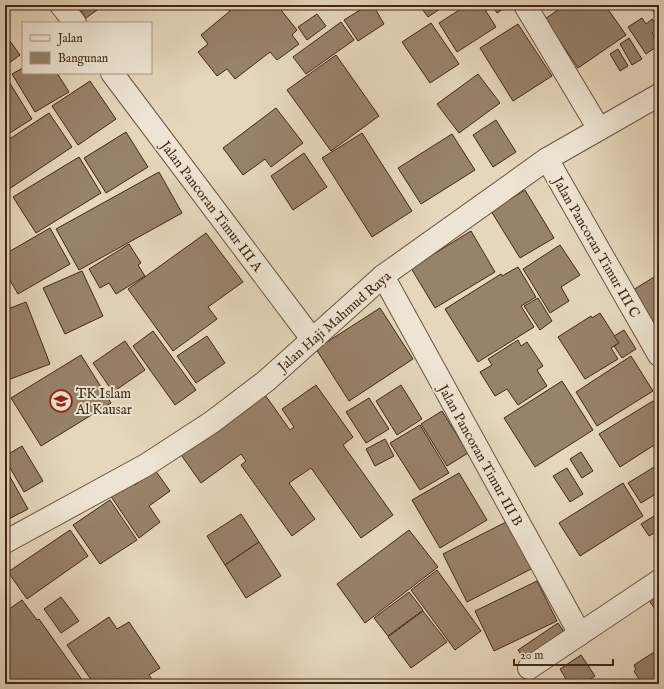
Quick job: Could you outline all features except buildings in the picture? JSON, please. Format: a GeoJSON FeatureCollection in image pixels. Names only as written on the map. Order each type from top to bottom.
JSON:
{"type":"FeatureCollection","features":[{"type":"Feature","properties":{"kind":"street"},"geometry":{"type":"LineString","coordinates":[[61,5],[74,22]]}},
{"type":"Feature","properties":{"kind":"street"},"geometry":{"type":"LineString","coordinates":[[525,5],[599,129]]}},
{"type":"Feature","properties":{"kind":"street","name":"Jalan Pancoran Timur III A"},"geometry":{"type":"LineString","coordinates":[[113,74],[312,339]]}},
{"type":"Feature","properties":{"kind":"street","name":"Jalan Haji Mahmud Raya"},"geometry":{"type":"LineString","coordinates":[[5,542],[146,464],[212,422],[266,381],[383,276],[547,159],[659,95]]}},
{"type":"Feature","properties":{"kind":"street","name":"Jalan Pancoran Timur III C"},"geometry":{"type":"LineString","coordinates":[[547,159],[659,355]]}},
{"type":"Feature","properties":{"kind":"street","name":"Jalan Pancoran Timur III B"},"geometry":{"type":"LineString","coordinates":[[383,276],[580,634]]}},
{"type":"Feature","properties":{"kind":"street"},"geometry":{"type":"LineString","coordinates":[[529,668],[659,581]]}},
{"type":"Feature","properties":{"kind":"place","name":"TK Islam Al Kausar"},"geometry":{"type":"Point","coordinates":[61,401]}}]}
